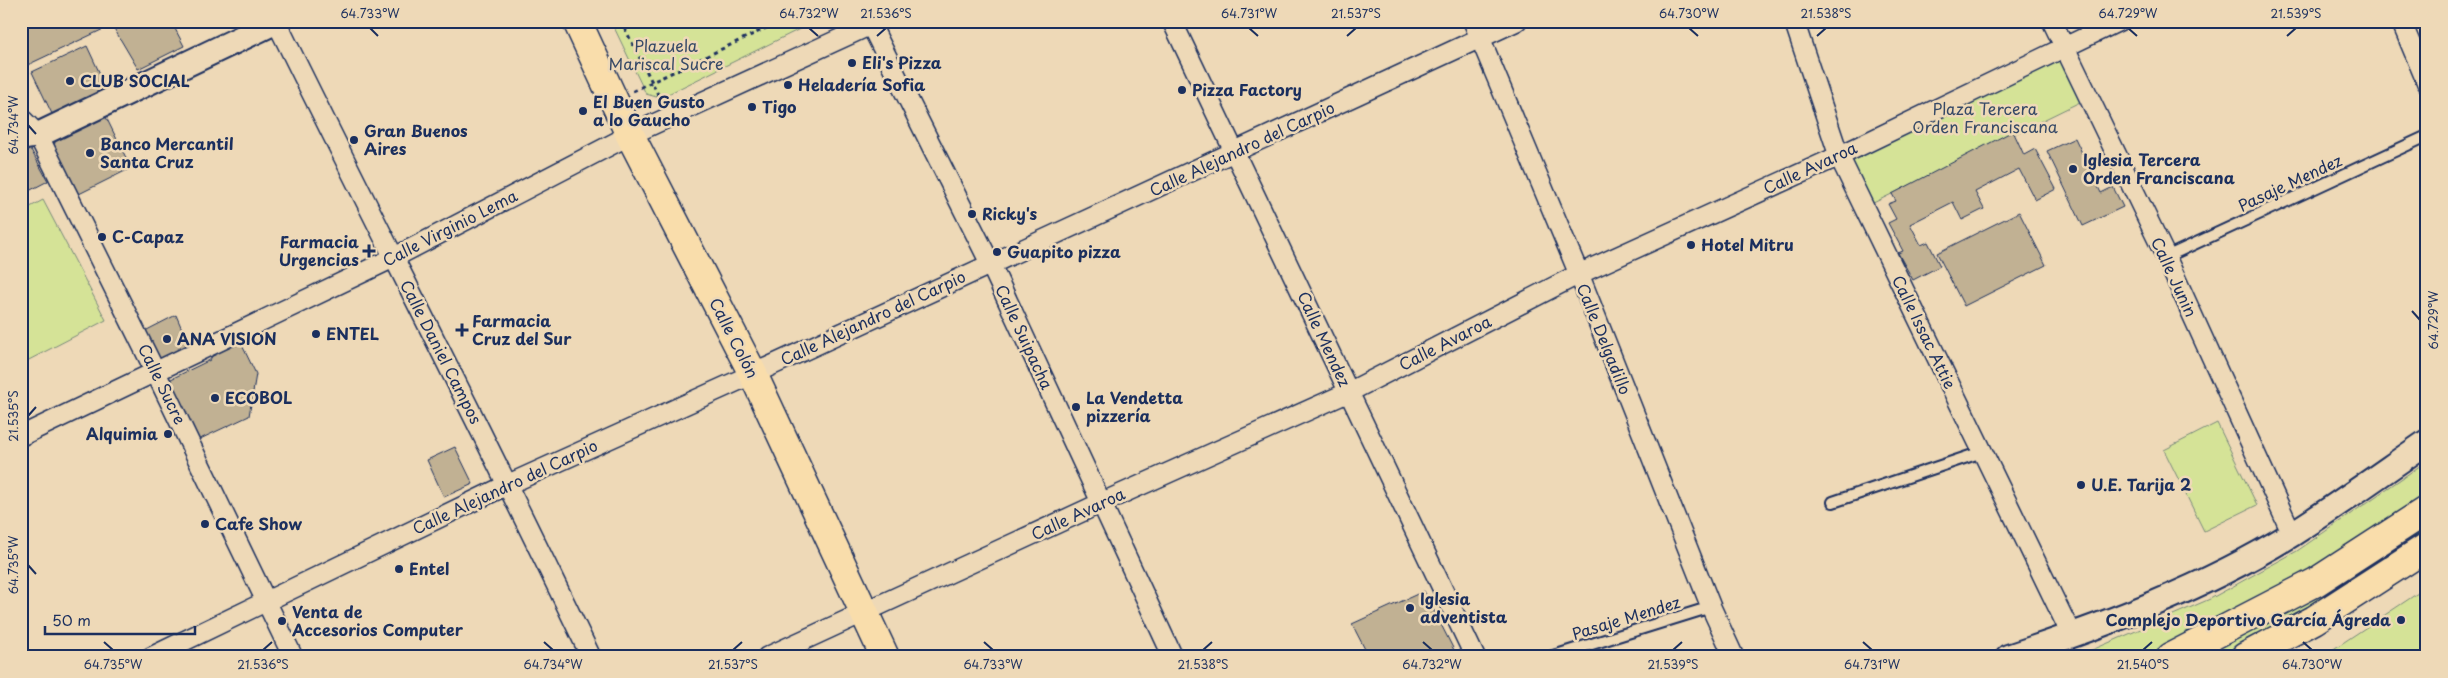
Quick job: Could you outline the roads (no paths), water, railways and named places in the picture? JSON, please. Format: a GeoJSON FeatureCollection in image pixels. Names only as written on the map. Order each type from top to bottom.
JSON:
{"type":"FeatureCollection","features":[{"type":"Feature","properties":{"kind":"main road","name":"Calle Colón"},"geometry":{"type":"LineString","coordinates":[[577,21],[630,136],[753,374],[866,612],[885,657]]}},
{"type":"Feature","properties":{"kind":"main road"},"geometry":{"type":"LineString","coordinates":[[2171,657],[2316,582],[2427,510]]}},
{"type":"Feature","properties":{"kind":"main road"},"geometry":{"type":"LineString","coordinates":[[2245,657],[2314,620],[2427,547]]}},
{"type":"Feature","properties":{"kind":"street"},"geometry":{"type":"LineString","coordinates":[[30,137],[276,21]]}},
{"type":"Feature","properties":{"kind":"street","name":"Calle Daniel Campos"},"geometry":{"type":"LineString","coordinates":[[276,21],[393,258],[509,484],[591,657]]}},
{"type":"Feature","properties":{"kind":"street","name":"Calle Mendez"},"geometry":{"type":"LineString","coordinates":[[1172,21],[1475,657]]}},
{"type":"Feature","properties":{"kind":"street","name":"Calle Delgadillo"},"geometry":{"type":"LineString","coordinates":[[1473,21],[1579,274],[1712,607],[1734,657]]}},
{"type":"Feature","properties":{"kind":"street","name":"Calle Alejandro del Carpio"},"geometry":{"type":"LineString","coordinates":[[151,657],[509,484],[753,374],[1517,21]]}},
{"type":"Feature","properties":{"kind":"street","name":"Calle Issac Attie"},"geometry":{"type":"LineString","coordinates":[[1794,21],[1839,156],[2072,636]]}},
{"type":"Feature","properties":{"kind":"street","name":"Calle Junin"},"geometry":{"type":"LineString","coordinates":[[2052,21],[2166,257],[2292,534]]}},
{"type":"Feature","properties":{"kind":"street","name":"Calle Avaroa"},"geometry":{"type":"LineString","coordinates":[[767,657],[1101,502],[1349,392],[1579,274],[1839,156],[2119,21]]}},
{"type":"Feature","properties":{"kind":"street"},"geometry":{"type":"LineString","coordinates":[[2401,21],[2427,83]]}},
{"type":"Feature","properties":{"kind":"street","name":"Calle Virginio Lema"},"geometry":{"type":"LineString","coordinates":[[21,436],[393,258],[669,117],[873,22]]}},
{"type":"Feature","properties":{"kind":"street","name":"Calle Suipacha"},"geometry":{"type":"LineString","coordinates":[[873,22],[990,263],[1173,657]]}},
{"type":"Feature","properties":{"kind":"street","name":"Calle Sucre"},"geometry":{"type":"LineString","coordinates":[[21,118],[156,371],[293,657]]}},
{"type":"Feature","properties":{"kind":"street"},"geometry":{"type":"LineString","coordinates":[[2008,657],[2072,636],[2213,576],[2292,534],[2427,442]]}},
{"type":"Feature","properties":{"kind":"lane","name":"Pasaje Mendez"},"geometry":{"type":"LineString","coordinates":[[2166,257],[2427,136]]}},
{"type":"Feature","properties":{"kind":"lane"},"geometry":{"type":"LineString","coordinates":[[1833,502],[1982,452]]}},
{"type":"Feature","properties":{"kind":"lane","name":"Pasaje Mendez"},"geometry":{"type":"LineString","coordinates":[[1550,657],[1712,607]]}},
{"type":"Feature","properties":{"kind":"place","name":"Eli's Pizza"},"geometry":{"type":"Point","coordinates":[852,63]}},
{"type":"Feature","properties":{"kind":"place","name":"CLUB SOCIAL"},"geometry":{"type":"Point","coordinates":[70,81]}},
{"type":"Feature","properties":{"kind":"place","name":"Heladería Sofia"},"geometry":{"type":"Point","coordinates":[788,85]}},
{"type":"Feature","properties":{"kind":"place","name":"Pizza Factory"},"geometry":{"type":"Point","coordinates":[1182,90]}},
{"type":"Feature","properties":{"kind":"place","name":"Tigo"},"geometry":{"type":"Point","coordinates":[752,107]}},
{"type":"Feature","properties":{"kind":"place","name":"El Buen Gusto a lo Gaucho"},"geometry":{"type":"Point","coordinates":[583,111]}},
{"type":"Feature","properties":{"kind":"place","name":"Gran Buenos Aires"},"geometry":{"type":"Point","coordinates":[354,140]}},
{"type":"Feature","properties":{"kind":"place","name":"Banco Mercantil Santa Cruz"},"geometry":{"type":"Point","coordinates":[90,153]}},
{"type":"Feature","properties":{"kind":"place","name":"Iglesia Tercera Orden Franciscana"},"geometry":{"type":"Point","coordinates":[2073,169]}},
{"type":"Feature","properties":{"kind":"place","name":"Ricky's"},"geometry":{"type":"Point","coordinates":[972,214]}},
{"type":"Feature","properties":{"kind":"place","name":"C-Capaz"},"geometry":{"type":"Point","coordinates":[102,237]}},
{"type":"Feature","properties":{"kind":"place","name":"Hotel Mitru"},"geometry":{"type":"Point","coordinates":[1691,245]}},
{"type":"Feature","properties":{"kind":"place","name":"Farmacia Urgencias"},"geometry":{"type":"Point","coordinates":[369,251]}},
{"type":"Feature","properties":{"kind":"place","name":"Guapito pizza"},"geometry":{"type":"Point","coordinates":[997,252]}},
{"type":"Feature","properties":{"kind":"place","name":"Farmacia Cruz del Sur"},"geometry":{"type":"Point","coordinates":[462,330]}},
{"type":"Feature","properties":{"kind":"place","name":"ENTEL"},"geometry":{"type":"Point","coordinates":[316,334]}},
{"type":"Feature","properties":{"kind":"place","name":"ANA VISION"},"geometry":{"type":"Point","coordinates":[167,339]}},
{"type":"Feature","properties":{"kind":"place","name":"ECOBOL"},"geometry":{"type":"Point","coordinates":[215,398]}},
{"type":"Feature","properties":{"kind":"place","name":"La Vendetta pizzería"},"geometry":{"type":"Point","coordinates":[1076,407]}},
{"type":"Feature","properties":{"kind":"place","name":"Alquimia"},"geometry":{"type":"Point","coordinates":[168,434]}},
{"type":"Feature","properties":{"kind":"place","name":"U.E. Tarija 2"},"geometry":{"type":"Point","coordinates":[2081,485]}},
{"type":"Feature","properties":{"kind":"place","name":"Cafe Show"},"geometry":{"type":"Point","coordinates":[205,524]}},
{"type":"Feature","properties":{"kind":"place","name":"Entel"},"geometry":{"type":"Point","coordinates":[399,569]}},
{"type":"Feature","properties":{"kind":"place","name":"Iglesia adventista"},"geometry":{"type":"Point","coordinates":[1410,608]}},
{"type":"Feature","properties":{"kind":"place","name":"Complejo Deportivo García Ágreda"},"geometry":{"type":"Point","coordinates":[2401,620]}},
{"type":"Feature","properties":{"kind":"place","name":"Venta de Accesorios Computer"},"geometry":{"type":"Point","coordinates":[282,621]}},
{"type":"Feature","properties":{"kind":"park label","name":"Plazuela Mariscal Sucre"},"geometry":{"type":"Point","coordinates":[666,55]}},
{"type":"Feature","properties":{"kind":"park label","name":"Plaza Tercera Orden Franciscana"},"geometry":{"type":"Point","coordinates":[1985,118]}}]}
